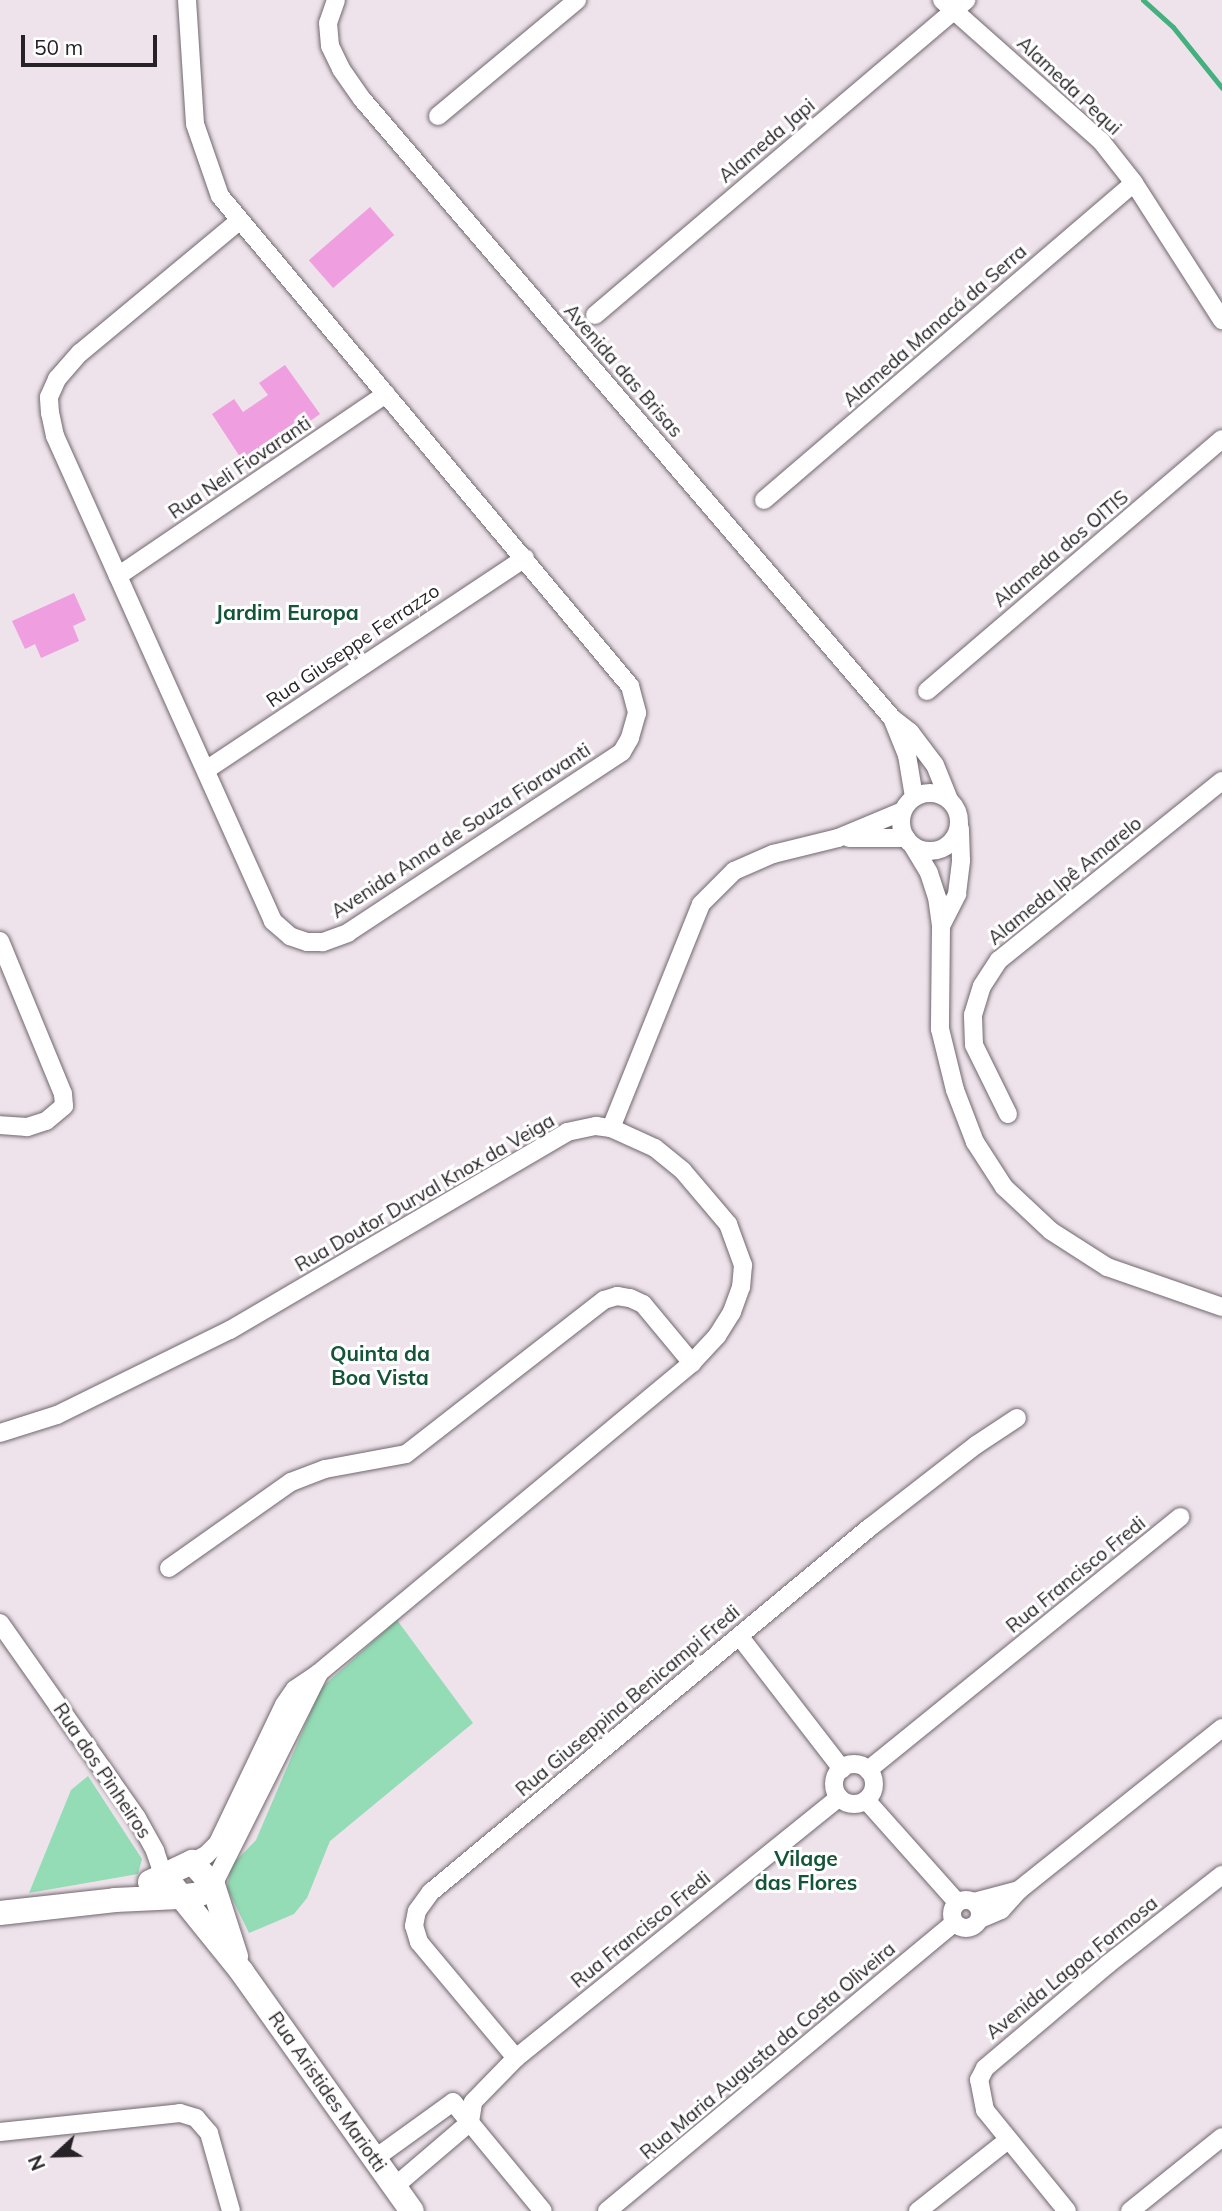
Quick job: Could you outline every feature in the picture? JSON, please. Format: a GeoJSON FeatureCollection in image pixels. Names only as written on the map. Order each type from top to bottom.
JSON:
{"type":"FeatureCollection","features":[{"type":"Feature","properties":{"kind":"street","name":"Avenida Anna de Souza Fioravanti"},"geometry":{"type":"LineString","coordinates":[[187,0],[195,124],[220,196],[630,686],[637,713],[630,738],[622,752],[348,933],[323,942],[307,942],[290,936],[273,921],[55,436],[49,397],[57,379],[80,353],[239,221]]}},
{"type":"Feature","properties":{"kind":"street","name":"Avenida das Brisas"},"geometry":{"type":"LineString","coordinates":[[336,0],[328,23],[330,46],[341,69],[362,99],[892,718],[910,732],[935,765],[949,799]]}},
{"type":"Feature","properties":{"kind":"street"},"geometry":{"type":"LineString","coordinates":[[438,116],[577,0]]}},
{"type":"Feature","properties":{"kind":"street","name":"Alameda Pequi"},"geometry":{"type":"LineString","coordinates":[[954,4],[1101,141],[1134,183],[1222,320]]}},
{"type":"Feature","properties":{"kind":"street","name":"Alameda Japi"},"geometry":{"type":"LineString","coordinates":[[595,315],[954,4]]}},
{"type":"Feature","properties":{"kind":"street","name":"Alameda Manacá da Serra"},"geometry":{"type":"LineString","coordinates":[[764,500],[1134,183]]}},
{"type":"Feature","properties":{"kind":"street","name":"Rua Neli Fiovaranti"},"geometry":{"type":"LineString","coordinates":[[118,576],[386,394]]}},
{"type":"Feature","properties":{"kind":"street","name":"Alameda dos OITIS"},"geometry":{"type":"LineString","coordinates":[[927,691],[1222,439]]}},
{"type":"Feature","properties":{"kind":"street","name":"Rua Giuseppe Ferrazzo"},"geometry":{"type":"LineString","coordinates":[[206,770],[525,558]]}},
{"type":"Feature","properties":{"kind":"street","name":"Avenida das Brisas"},"geometry":{"type":"LineString","coordinates":[[892,718],[906,755],[914,797]]}},
{"type":"Feature","properties":{"kind":"street","name":"Alameda Ipê Amarelo"},"geometry":{"type":"LineString","coordinates":[[1008,1115],[974,1045],[973,1015],[982,986],[999,961],[1222,780]]}},
{"type":"Feature","properties":{"kind":"street"},"geometry":{"type":"LineString","coordinates":[[941,926],[957,894],[961,860],[960,823],[955,806],[949,799],[932,792],[914,797],[903,811],[901,820],[909,842],[929,873],[937,897],[941,926],[940,1029],[955,1090],[975,1143],[1003,1187],[1051,1231],[1107,1268],[1222,1307]]}},
{"type":"Feature","properties":{"kind":"street"},"geometry":{"type":"LineString","coordinates":[[611,1128],[701,904],[734,871],[773,854],[838,838],[903,811]]}},
{"type":"Feature","properties":{"kind":"street"},"geometry":{"type":"LineString","coordinates":[[838,838],[909,842],[933,851],[943,848],[957,834],[960,823]]}},
{"type":"Feature","properties":{"kind":"street"},"geometry":{"type":"LineString","coordinates":[[0,941],[63,1094],[64,1106],[46,1121],[27,1127],[0,1125]]}},
{"type":"Feature","properties":{"kind":"street","name":"Rua Doutor Durval Knox da Veiga"},"geometry":{"type":"LineString","coordinates":[[0,1433],[57,1415],[230,1330],[567,1132],[596,1126],[611,1128],[654,1148],[683,1171],[727,1224],[738,1248],[743,1265],[741,1287],[732,1312],[717,1336],[692,1363],[319,1673],[295,1689],[218,1843],[206,1855],[192,1862]]}},
{"type":"Feature","properties":{"kind":"street"},"geometry":{"type":"LineString","coordinates":[[169,1568],[291,1482],[325,1469],[406,1454],[604,1300],[617,1296],[643,1304],[692,1363]]}},
{"type":"Feature","properties":{"kind":"street","name":"Rua Giuseppina Benicampi Fredi"},"geometry":{"type":"LineString","coordinates":[[516,2058],[419,1942],[414,1926],[417,1910],[431,1892],[869,1528],[976,1445],[1017,1418]]}},
{"type":"Feature","properties":{"kind":"street","name":"Rua Francisco Fredi"},"geometry":{"type":"LineString","coordinates":[[867,1770],[1180,1517]]}},
{"type":"Feature","properties":{"kind":"street","name":"Rua dos Pinheiros"},"geometry":{"type":"LineString","coordinates":[[0,1623],[136,1818],[155,1851],[163,1874]]}},
{"type":"Feature","properties":{"kind":"street"},"geometry":{"type":"LineString","coordinates":[[740,1637],[842,1769]]}},
{"type":"Feature","properties":{"kind":"street","name":"Rua Doutor Durval Knox da Veiga"},"geometry":{"type":"LineString","coordinates":[[213,1885],[319,1673]]}},
{"type":"Feature","properties":{"kind":"street"},"geometry":{"type":"LineString","coordinates":[[866,1800],[970,1908],[970,1928],[961,1928],[954,1923],[952,1910],[970,1908],[1001,1910],[1019,1890],[1222,1728]]}},
{"type":"Feature","properties":{"kind":"street"},"geometry":{"type":"LineString","coordinates":[[858,1765],[867,1770],[873,1786],[866,1800],[850,1804],[839,1797],[834,1783],[842,1769],[858,1765]]}},
{"type":"Feature","properties":{"kind":"street","name":"Rua Francisco Fredi"},"geometry":{"type":"LineString","coordinates":[[473,2102],[516,2058],[839,1797]]}},
{"type":"Feature","properties":{"kind":"street"},"geometry":{"type":"LineString","coordinates":[[0,1913],[115,1900],[179,1898],[200,1894],[213,1885],[192,1862],[115,1900]]}},
{"type":"Feature","properties":{"kind":"street","name":"Rua Aristides Mariotti"},"geometry":{"type":"LineString","coordinates":[[163,1874],[179,1898],[242,1972],[412,2211]]}},
{"type":"Feature","properties":{"kind":"street","name":"Avenida Lagoa Formosa"},"geometry":{"type":"LineString","coordinates":[[1008,2140],[985,2110],[979,2080],[985,2067],[1108,1964],[1222,1875]]}},
{"type":"Feature","properties":{"kind":"street","name":"Rua Aristides Mariotti"},"geometry":{"type":"LineString","coordinates":[[213,1885],[242,1972]]}},
{"type":"Feature","properties":{"kind":"street","name":"Rua Maria Augusta da Costa Oliveira"},"geometry":{"type":"LineString","coordinates":[[607,2211],[954,1923]]}},
{"type":"Feature","properties":{"kind":"street"},"geometry":{"type":"LineString","coordinates":[[453,2102],[543,2211]]}},
{"type":"Feature","properties":{"kind":"street"},"geometry":{"type":"LineString","coordinates":[[374,2159],[453,2102],[473,2102],[470,2122],[394,2187]]}},
{"type":"Feature","properties":{"kind":"street"},"geometry":{"type":"LineString","coordinates":[[0,2132],[180,2113],[196,2118],[209,2133],[219,2162],[230,2211]]}},
{"type":"Feature","properties":{"kind":"street"},"geometry":{"type":"LineString","coordinates":[[1130,2211],[1222,2137]]}},
{"type":"Feature","properties":{"kind":"street"},"geometry":{"type":"LineString","coordinates":[[919,2211],[1008,2140],[1067,2211]]}},
{"type":"Feature","properties":{"kind":"green space"},"geometry":{"type":"Polygon","coordinates":[[[397,1620],[473,1723],[330,1841],[307,1898],[294,1914],[249,1933],[227,1888],[231,1866],[256,1840],[321,1688],[397,1620]]]}},
{"type":"Feature","properties":{"kind":"green space"},"geometry":{"type":"Polygon","coordinates":[[[88,1776],[142,1859],[138,1874],[29,1893],[71,1790],[88,1776]]]}},
{"type":"Feature","properties":{"kind":"building"},"geometry":{"type":"Polygon","coordinates":[[[370,207],[394,235],[333,288],[309,260],[370,207]]]}},
{"type":"Feature","properties":{"kind":"building"},"geometry":{"type":"Polygon","coordinates":[[[285,365],[320,414],[295,432],[292,427],[242,460],[212,414],[234,399],[243,412],[268,395],[259,383],[285,365]]]}},
{"type":"Feature","properties":{"kind":"building"},"geometry":{"type":"Polygon","coordinates":[[[74,593],[86,620],[73,626],[79,641],[41,658],[35,644],[25,649],[12,621],[74,593]]]}},
{"type":"Feature","properties":{"kind":"waterway"},"geometry":{"type":"LineString","coordinates":[[1143,0],[1173,27],[1222,88]]}},
{"type":"Feature","properties":{"kind":"district","name":"Jardim Europa"},"geometry":{"type":"Point","coordinates":[287,612]}},
{"type":"Feature","properties":{"kind":"district","name":"Quinta da Boa Vista"},"geometry":{"type":"Point","coordinates":[380,1365]}},
{"type":"Feature","properties":{"kind":"district","name":"Vilage das Flores"},"geometry":{"type":"Point","coordinates":[806,1870]}}]}
